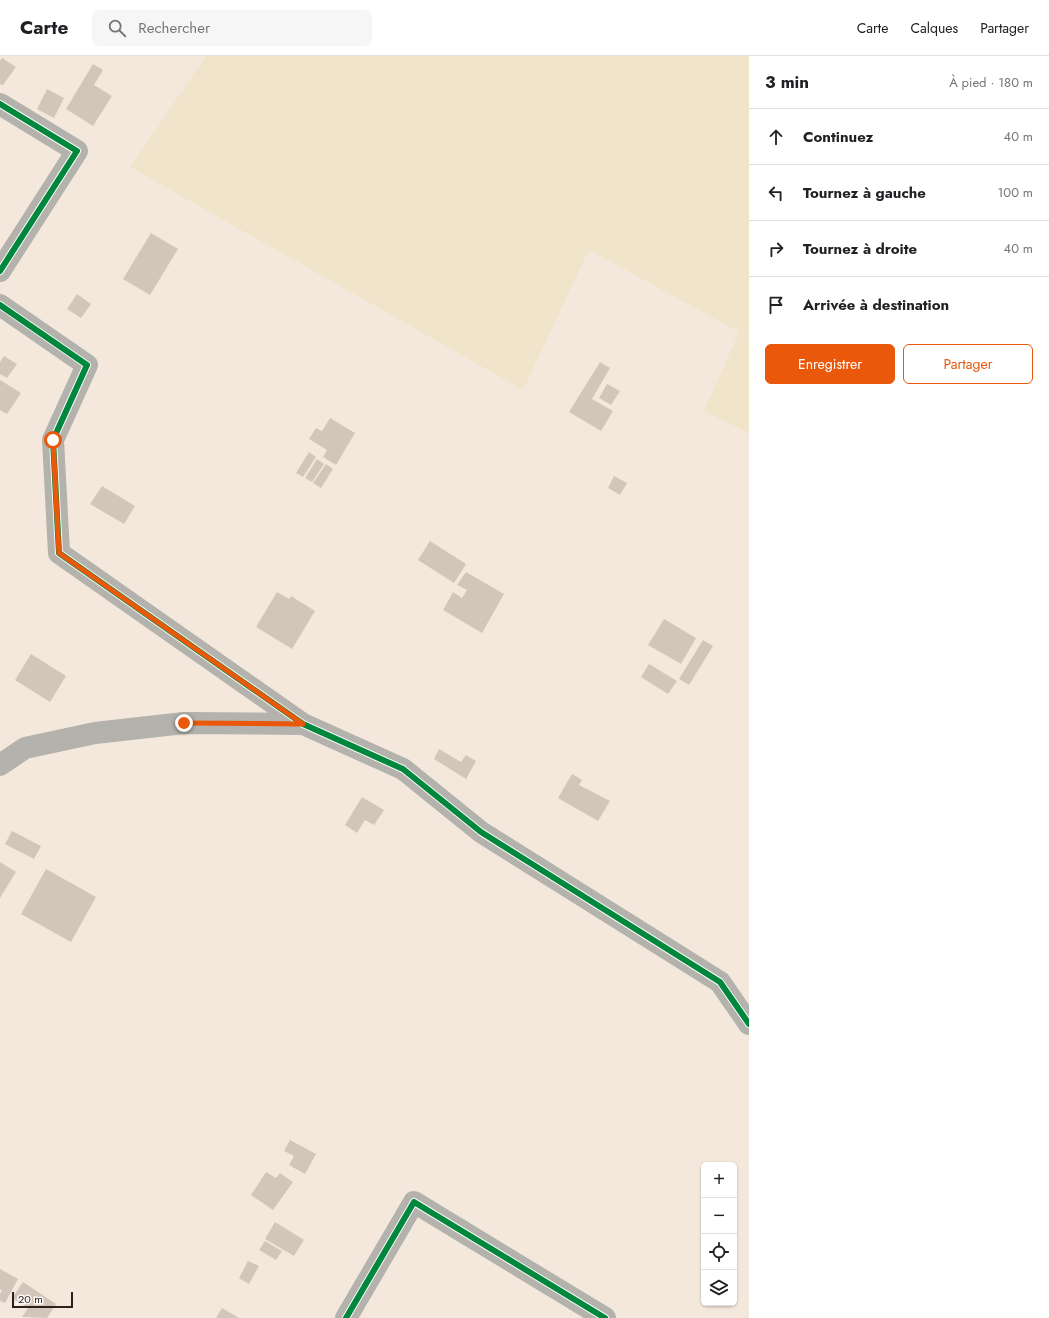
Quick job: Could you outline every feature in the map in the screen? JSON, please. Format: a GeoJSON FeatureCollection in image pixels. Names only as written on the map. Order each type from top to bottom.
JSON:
{"type":"FeatureCollection","features":[{"type":"Feature","properties":{"kind":"street"},"geometry":{"type":"LineString","coordinates":[[0,104],[77,151],[0,271]]}},
{"type":"Feature","properties":{"kind":"street"},"geometry":{"type":"LineString","coordinates":[[0,304],[87,365],[53,440],[59,553],[303,724],[403,769],[481,832],[720,982],[749,1024]]}},
{"type":"Feature","properties":{"kind":"street"},"geometry":{"type":"LineString","coordinates":[[0,765],[25,748],[95,733],[184,723],[303,724]]}},
{"type":"Feature","properties":{"kind":"street"},"geometry":{"type":"LineString","coordinates":[[346,1318],[414,1202],[605,1318]]}},
{"type":"Feature","properties":{"kind":"sand"},"geometry":{"type":"Polygon","coordinates":[[[206,56],[749,56],[749,433],[704,411],[739,332],[589,250],[523,390],[130,167],[206,56]]]}},
{"type":"Feature","properties":{"kind":"building"},"geometry":{"type":"Polygon","coordinates":[[[2,58],[16,67],[3,85],[0,84],[0,61],[2,58]]]}},
{"type":"Feature","properties":{"kind":"building"},"geometry":{"type":"Polygon","coordinates":[[[93,64],[103,70],[94,85],[112,96],[93,126],[66,109],[93,64]]]}},
{"type":"Feature","properties":{"kind":"building"},"geometry":{"type":"Polygon","coordinates":[[[47,89],[64,98],[54,118],[37,109],[47,89]]]}},
{"type":"Feature","properties":{"kind":"building"},"geometry":{"type":"Polygon","coordinates":[[[151,233],[178,249],[150,295],[123,279],[151,233]]]}},
{"type":"Feature","properties":{"kind":"building"},"geometry":{"type":"Polygon","coordinates":[[[77,294],[91,304],[81,318],[67,309],[77,294]]]}},
{"type":"Feature","properties":{"kind":"building"},"geometry":{"type":"Polygon","coordinates":[[[4,356],[17,364],[7,378],[0,374],[0,362],[4,356]]]}},
{"type":"Feature","properties":{"kind":"building"},"geometry":{"type":"Polygon","coordinates":[[[600,362],[610,368],[592,399],[613,411],[601,431],[569,412],[600,362]]]}},
{"type":"Feature","properties":{"kind":"building"},"geometry":{"type":"Polygon","coordinates":[[[0,380],[21,393],[7,414],[0,410],[0,380]]]}},
{"type":"Feature","properties":{"kind":"building"},"geometry":{"type":"Polygon","coordinates":[[[607,384],[620,391],[611,405],[599,398],[607,384]]]}},
{"type":"Feature","properties":{"kind":"building"},"geometry":{"type":"Polygon","coordinates":[[[330,418],[355,433],[336,465],[323,457],[327,450],[309,439],[316,428],[322,431],[330,418]]]}},
{"type":"Feature","properties":{"kind":"building"},"geometry":{"type":"Polygon","coordinates":[[[309,452],[316,457],[303,477],[296,473],[309,452]]]}},
{"type":"Feature","properties":{"kind":"building"},"geometry":{"type":"Polygon","coordinates":[[[317,459],[324,464],[312,482],[305,478],[317,459]]]}},
{"type":"Feature","properties":{"kind":"building"},"geometry":{"type":"Polygon","coordinates":[[[326,464],[333,469],[321,488],[313,483],[326,464]]]}},
{"type":"Feature","properties":{"kind":"building"},"geometry":{"type":"Polygon","coordinates":[[[614,476],[627,483],[620,495],[608,488],[614,476]]]}},
{"type":"Feature","properties":{"kind":"building"},"geometry":{"type":"Polygon","coordinates":[[[102,486],[135,506],[124,524],[90,504],[102,486]]]}},
{"type":"Feature","properties":{"kind":"building"},"geometry":{"type":"Polygon","coordinates":[[[430,541],[466,564],[454,583],[418,560],[430,541]]]}},
{"type":"Feature","properties":{"kind":"building"},"geometry":{"type":"Polygon","coordinates":[[[466,572],[504,594],[482,633],[443,610],[453,592],[462,598],[467,590],[457,585],[466,572]]]}},
{"type":"Feature","properties":{"kind":"building"},"geometry":{"type":"Polygon","coordinates":[[[277,592],[289,599],[291,596],[315,611],[292,649],[256,627],[277,592]]]}},
{"type":"Feature","properties":{"kind":"building"},"geometry":{"type":"Polygon","coordinates":[[[664,619],[696,638],[681,664],[648,645],[664,619]]]}},
{"type":"Feature","properties":{"kind":"building"},"geometry":{"type":"Polygon","coordinates":[[[703,640],[713,646],[689,685],[679,679],[703,640]]]}},
{"type":"Feature","properties":{"kind":"building"},"geometry":{"type":"Polygon","coordinates":[[[31,654],[66,676],[50,702],[15,680],[31,654]]]}},
{"type":"Feature","properties":{"kind":"building"},"geometry":{"type":"Polygon","coordinates":[[[649,664],[677,681],[668,694],[641,677],[649,664]]]}},
{"type":"Feature","properties":{"kind":"building"},"geometry":{"type":"Polygon","coordinates":[[[439,749],[461,762],[466,755],[476,761],[466,779],[434,759],[439,749]]]}},
{"type":"Feature","properties":{"kind":"building"},"geometry":{"type":"Polygon","coordinates":[[[572,774],[582,780],[579,785],[610,801],[598,821],[558,798],[572,774]]]}},
{"type":"Feature","properties":{"kind":"building"},"geometry":{"type":"Polygon","coordinates":[[[362,797],[384,810],[374,825],[365,820],[357,833],[345,825],[362,797]]]}},
{"type":"Feature","properties":{"kind":"building"},"geometry":{"type":"Polygon","coordinates":[[[12,831],[41,846],[34,859],[5,844],[12,831]]]}},
{"type":"Feature","properties":{"kind":"building"},"geometry":{"type":"Polygon","coordinates":[[[0,862],[16,872],[0,898],[0,862]]]}},
{"type":"Feature","properties":{"kind":"building"},"geometry":{"type":"Polygon","coordinates":[[[46,869],[96,897],[71,942],[21,914],[46,869]]]}},
{"type":"Feature","properties":{"kind":"building"},"geometry":{"type":"Polygon","coordinates":[[[290,1140],[316,1154],[305,1174],[289,1165],[294,1156],[284,1151],[290,1140]]]}},
{"type":"Feature","properties":{"kind":"building"},"geometry":{"type":"Polygon","coordinates":[[[266,1172],[276,1178],[280,1173],[293,1182],[273,1210],[251,1195],[266,1172]]]}},
{"type":"Feature","properties":{"kind":"building"},"geometry":{"type":"Polygon","coordinates":[[[275,1222],[304,1240],[294,1256],[265,1239],[275,1222]]]}},
{"type":"Feature","properties":{"kind":"building"},"geometry":{"type":"Polygon","coordinates":[[[265,1241],[282,1251],[276,1260],[259,1250],[265,1241]]]}},
{"type":"Feature","properties":{"kind":"building"},"geometry":{"type":"Polygon","coordinates":[[[248,1261],[259,1266],[249,1284],[239,1278],[248,1261]]]}},
{"type":"Feature","properties":{"kind":"building"},"geometry":{"type":"Polygon","coordinates":[[[0,1269],[18,1279],[5,1303],[0,1301],[0,1294],[2,1291],[0,1289],[0,1269]]]}},
{"type":"Feature","properties":{"kind":"building"},"geometry":{"type":"Polygon","coordinates":[[[23,1282],[56,1304],[47,1318],[22,1317],[28,1308],[12,1298],[23,1282]]]}},
{"type":"Feature","properties":{"kind":"building"},"geometry":{"type":"Polygon","coordinates":[[[222,1308],[239,1318],[216,1318],[222,1308]]]}},
{"type":"Feature","properties":{"kind":"cycle path"},"geometry":{"type":"LineString","coordinates":[[0,104],[77,151],[0,271]]}},
{"type":"Feature","properties":{"kind":"cycle path"},"geometry":{"type":"LineString","coordinates":[[0,305],[87,365],[53,440],[59,553],[303,724],[403,769],[481,832],[720,982],[749,1024]]}},
{"type":"Feature","properties":{"kind":"cycle path"},"geometry":{"type":"LineString","coordinates":[[346,1318],[414,1202],[605,1318]]}},
{"type":"Feature","properties":{"kind":"route"},"geometry":{"type":"LineString","coordinates":[[53,440],[59,553],[303,724],[184,723]]}}]}
